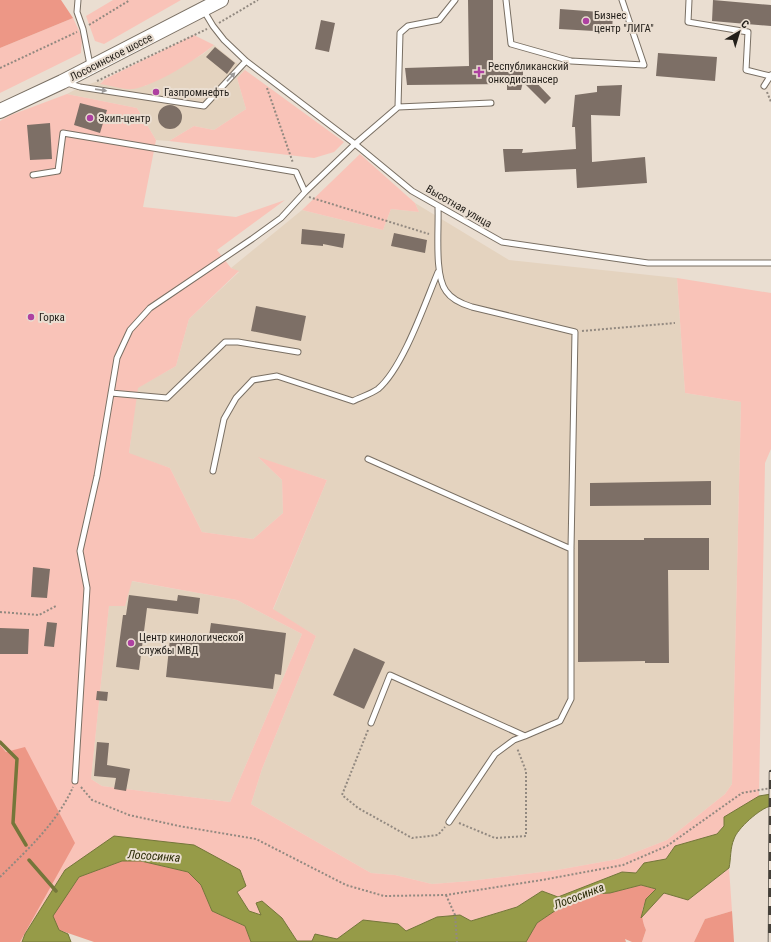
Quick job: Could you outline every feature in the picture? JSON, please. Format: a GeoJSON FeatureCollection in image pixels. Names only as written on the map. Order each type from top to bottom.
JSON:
{"type":"FeatureCollection","features":[{"type":"Feature","properties":{"kind":"main road","name":"Лососинское шоссе"},"geometry":{"type":"LineString","coordinates":[[0,111],[62,82],[221,0]]}},
{"type":"Feature","properties":{"kind":"lane"},"geometry":{"type":"LineString","coordinates":[[78,0],[77,12],[83,29],[91,67]]}},
{"type":"Feature","properties":{"kind":"lane"},"geometry":{"type":"LineString","coordinates":[[398,107],[400,33],[408,26],[439,20],[455,0]]}},
{"type":"Feature","properties":{"kind":"lane"},"geometry":{"type":"LineString","coordinates":[[506,0],[511,44],[571,61],[644,65],[622,0]]}},
{"type":"Feature","properties":{"kind":"lane"},"geometry":{"type":"LineString","coordinates":[[689,0],[688,22],[748,32],[746,70],[771,75],[764,86]]}},
{"type":"Feature","properties":{"kind":"lane","name":"Высотная улица"},"geometry":{"type":"LineString","coordinates":[[204,10],[213,26],[224,40],[246,61],[355,144],[412,191],[502,242],[648,264],[771,263]]}},
{"type":"Feature","properties":{"kind":"lane"},"geometry":{"type":"LineString","coordinates":[[62,82],[80,87],[204,106],[246,61]]}},
{"type":"Feature","properties":{"kind":"lane"},"geometry":{"type":"LineString","coordinates":[[75,781],[87,588],[80,551],[97,476],[117,358],[130,330],[150,308],[252,240],[281,218],[305,192],[355,144],[398,107],[491,103]]}},
{"type":"Feature","properties":{"kind":"lane"},"geometry":{"type":"LineString","coordinates":[[33,175],[58,171],[63,133],[296,172],[305,192]]}},
{"type":"Feature","properties":{"kind":"lane"},"geometry":{"type":"LineString","coordinates":[[213,471],[224,418],[236,398],[253,380],[277,376],[353,401],[377,389],[392,374],[418,322],[438,272],[438,206]]}},
{"type":"Feature","properties":{"kind":"lane"},"geometry":{"type":"LineString","coordinates":[[438,272],[446,291],[458,302],[472,307],[575,332],[571,549],[572,699],[560,721],[514,740],[495,754],[449,822]]}},
{"type":"Feature","properties":{"kind":"lane"},"geometry":{"type":"LineString","coordinates":[[111,393],[167,398],[225,342],[238,342],[298,352]]}},
{"type":"Feature","properties":{"kind":"lane"},"geometry":{"type":"LineString","coordinates":[[368,459],[571,549]]}},
{"type":"Feature","properties":{"kind":"lane"},"geometry":{"type":"LineString","coordinates":[[370,723],[390,675],[525,736]]}},
{"type":"Feature","properties":{"kind":"path"},"geometry":{"type":"LineString","coordinates":[[0,68],[83,29],[130,0]]}},
{"type":"Feature","properties":{"kind":"path"},"geometry":{"type":"LineString","coordinates":[[105,79],[213,26],[258,0]]}},
{"type":"Feature","properties":{"kind":"path"},"geometry":{"type":"LineString","coordinates":[[261,71],[296,172]]}},
{"type":"Feature","properties":{"kind":"path"},"geometry":{"type":"LineString","coordinates":[[305,192],[311,199],[439,236]]}},
{"type":"Feature","properties":{"kind":"path"},"geometry":{"type":"LineString","coordinates":[[575,332],[674,322]]}},
{"type":"Feature","properties":{"kind":"path"},"geometry":{"type":"LineString","coordinates":[[0,612],[40,614],[56,606]]}},
{"type":"Feature","properties":{"kind":"path"},"geometry":{"type":"LineString","coordinates":[[370,723],[342,795],[358,808],[412,838],[438,835],[449,822],[459,823],[495,838],[526,836],[526,771],[514,740]]}},
{"type":"Feature","properties":{"kind":"path"},"geometry":{"type":"LineString","coordinates":[[0,878],[47,829],[67,799],[75,781],[92,800],[129,815],[179,826],[256,839],[346,885],[384,896],[446,895],[542,880],[623,865],[667,846],[742,793],[771,788]]}},
{"type":"Feature","properties":{"kind":"path"},"geometry":{"type":"LineString","coordinates":[[446,895],[455,915],[457,942]]}},
{"type":"Feature","properties":{"kind":"shaded area"},"geometry":{"type":"Polygon","coordinates":[[[0,0],[61,0],[73,18],[0,48],[0,0]]]}},
{"type":"Feature","properties":{"kind":"shaded area"},"geometry":{"type":"Polygon","coordinates":[[[113,0],[181,0],[104,44],[95,41],[86,16],[113,0]]]}},
{"type":"Feature","properties":{"kind":"shaded area"},"geometry":{"type":"Polygon","coordinates":[[[73,18],[82,37],[81,53],[0,93],[0,48],[73,18]]]}},
{"type":"Feature","properties":{"kind":"shaded area"},"geometry":{"type":"Polygon","coordinates":[[[194,35],[214,45],[187,64],[153,83],[133,89],[100,84],[105,79],[194,35]]]}},
{"type":"Feature","properties":{"kind":"shaded area","name":"Газпромнефть"},"geometry":{"type":"Polygon","coordinates":[[[214,45],[245,70],[237,78],[246,109],[214,130],[194,126],[169,141],[156,140],[137,108],[67,94],[80,87],[105,79],[100,83],[145,86],[203,54],[214,45]]]}},
{"type":"Feature","properties":{"kind":"shaded area"},"geometry":{"type":"Polygon","coordinates":[[[245,70],[344,142],[334,152],[314,158],[169,141],[194,126],[214,130],[246,109],[237,78],[245,70]]]}},
{"type":"Feature","properties":{"kind":"shaded area"},"geometry":{"type":"Polygon","coordinates":[[[67,94],[137,108],[156,140],[143,207],[236,217],[285,200],[217,250],[231,268],[239,271],[189,319],[176,366],[138,388],[129,453],[170,468],[202,532],[253,539],[283,513],[282,480],[258,457],[327,480],[273,609],[316,636],[262,769],[251,804],[371,873],[395,875],[432,884],[470,881],[557,870],[618,859],[667,840],[725,794],[732,784],[741,402],[685,393],[677,278],[771,293],[771,449],[765,463],[759,796],[725,817],[724,826],[717,834],[675,846],[666,859],[644,863],[636,873],[622,872],[558,897],[542,891],[517,907],[471,921],[460,915],[437,917],[406,931],[363,920],[337,939],[315,934],[312,941],[297,941],[282,918],[261,915],[249,911],[237,892],[194,845],[65,870],[25,934],[22,942],[20,942],[74,843],[25,748],[6,752],[0,745],[0,121],[11,115],[67,94]],[[132,581],[125,606],[109,606],[91,779],[102,786],[230,802],[302,634],[237,600],[132,581]]]}},
{"type":"Feature","properties":{"kind":"shaded area"},"geometry":{"type":"Polygon","coordinates":[[[360,154],[415,203],[419,212],[391,209],[383,230],[302,210],[360,154]]]}},
{"type":"Feature","properties":{"kind":"shaded area"},"geometry":{"type":"Polygon","coordinates":[[[415,203],[509,260],[677,278],[685,393],[741,402],[732,784],[725,794],[667,840],[618,859],[557,870],[470,881],[432,884],[395,875],[371,873],[251,804],[262,769],[316,636],[273,610],[327,480],[259,458],[282,480],[283,513],[253,539],[202,532],[170,468],[129,454],[137,388],[176,366],[189,319],[239,272],[231,268],[302,210],[383,230],[391,209],[419,212],[415,203]]]}},
{"type":"Feature","properties":{"kind":"shaded area"},"geometry":{"type":"Polygon","coordinates":[[[131,581],[237,600],[302,634],[230,802],[102,786],[91,779],[109,605],[131,581]]]}},
{"type":"Feature","properties":{"kind":"shaded area"},"geometry":{"type":"Polygon","coordinates":[[[0,745],[6,752],[25,747],[75,843],[20,942],[0,942],[0,745]]]}},
{"type":"Feature","properties":{"kind":"shaded area"},"geometry":{"type":"Polygon","coordinates":[[[122,861],[141,861],[188,872],[201,885],[212,911],[245,926],[251,942],[94,942],[59,930],[52,916],[79,877],[122,861]]]}},
{"type":"Feature","properties":{"kind":"shaded area"},"geometry":{"type":"Polygon","coordinates":[[[729,868],[732,911],[705,919],[694,942],[642,942],[646,930],[641,918],[664,893],[688,900],[729,868]]]}},
{"type":"Feature","properties":{"kind":"shaded area"},"geometry":{"type":"Polygon","coordinates":[[[641,885],[656,889],[648,898],[643,908],[642,918],[646,930],[642,942],[632,942],[625,939],[626,942],[526,942],[537,923],[565,904],[592,894],[610,893],[641,885]]]}},
{"type":"Feature","properties":{"kind":"shaded area"},"geometry":{"type":"Polygon","coordinates":[[[732,911],[734,942],[694,942],[705,919],[732,911]]]}},
{"type":"Feature","properties":{"kind":"water","name":"Лососинка"},"geometry":{"type":"Polygon","coordinates":[[[771,794],[771,806],[755,815],[736,835],[732,846],[729,868],[688,900],[664,893],[641,918],[646,899],[656,889],[641,885],[610,893],[592,894],[565,904],[537,923],[526,942],[251,942],[245,926],[212,911],[201,885],[188,872],[141,861],[122,861],[79,877],[53,916],[59,930],[68,934],[71,942],[22,942],[25,934],[65,870],[114,836],[194,845],[240,870],[246,886],[237,892],[249,911],[261,915],[256,903],[262,901],[282,918],[297,941],[312,941],[315,934],[337,939],[363,920],[398,924],[406,931],[437,917],[460,915],[471,921],[517,907],[542,891],[558,897],[622,872],[636,873],[644,863],[666,859],[675,846],[717,834],[724,826],[724,817],[759,796],[771,794]]]}},
{"type":"Feature","properties":{"kind":"building"},"geometry":{"type":"Polygon","coordinates":[[[468,0],[493,0],[493,63],[523,62],[523,76],[529,75],[551,98],[545,104],[523,82],[521,90],[507,90],[507,84],[407,85],[405,68],[469,66],[468,0]]]}},
{"type":"Feature","properties":{"kind":"building"},"geometry":{"type":"Polygon","coordinates":[[[713,0],[771,5],[771,26],[712,21],[713,0]]]}},
{"type":"Feature","properties":{"kind":"building","name":"Бизнес центр \"ЛИГА\""},"geometry":{"type":"Polygon","coordinates":[[[560,9],[613,13],[612,32],[559,29],[560,9]]]}},
{"type":"Feature","properties":{"kind":"building"},"geometry":{"type":"Polygon","coordinates":[[[321,20],[335,23],[329,52],[315,49],[321,20]]]}},
{"type":"Feature","properties":{"kind":"building"},"geometry":{"type":"Polygon","coordinates":[[[215,47],[235,63],[227,74],[206,57],[215,47]]]}},
{"type":"Feature","properties":{"kind":"building"},"geometry":{"type":"Polygon","coordinates":[[[658,53],[717,57],[715,81],[656,76],[658,53]]]}},
{"type":"Feature","properties":{"kind":"building"},"geometry":{"type":"Polygon","coordinates":[[[622,85],[620,116],[591,115],[592,162],[645,157],[647,183],[577,188],[576,169],[505,172],[503,149],[523,149],[522,153],[576,149],[575,127],[572,127],[575,95],[597,92],[597,86],[622,85]]]}},
{"type":"Feature","properties":{"kind":"building","name":"Экип-центр"},"geometry":{"type":"Polygon","coordinates":[[[80,103],[107,110],[100,133],[74,125],[80,103]]]}},
{"type":"Feature","properties":{"kind":"building"},"geometry":{"type":"Polygon","coordinates":[[[170,105],[175,106],[181,112],[181,122],[175,128],[170,129],[165,128],[159,122],[158,117],[159,112],[165,106],[170,105]]]}},
{"type":"Feature","properties":{"kind":"building"},"geometry":{"type":"Polygon","coordinates":[[[50,123],[52,159],[30,160],[27,125],[50,123]]]}},
{"type":"Feature","properties":{"kind":"building"},"geometry":{"type":"Polygon","coordinates":[[[302,229],[345,234],[343,248],[323,244],[323,246],[301,244],[302,229]]]}},
{"type":"Feature","properties":{"kind":"building"},"geometry":{"type":"Polygon","coordinates":[[[394,233],[427,240],[425,253],[391,246],[394,233]]]}},
{"type":"Feature","properties":{"kind":"building"},"geometry":{"type":"Polygon","coordinates":[[[256,306],[306,316],[301,341],[251,331],[256,306]]]}},
{"type":"Feature","properties":{"kind":"building"},"geometry":{"type":"Polygon","coordinates":[[[711,481],[711,505],[590,506],[590,483],[711,481]]]}},
{"type":"Feature","properties":{"kind":"building"},"geometry":{"type":"Polygon","coordinates":[[[644,538],[709,538],[709,570],[668,570],[669,663],[645,663],[645,661],[578,662],[578,540],[644,540],[644,538]]]}},
{"type":"Feature","properties":{"kind":"building"},"geometry":{"type":"Polygon","coordinates":[[[33,567],[50,569],[47,598],[31,597],[33,567]]]}},
{"type":"Feature","properties":{"kind":"building"},"geometry":{"type":"Polygon","coordinates":[[[129,595],[177,601],[178,595],[200,598],[198,614],[147,608],[139,670],[116,667],[123,615],[126,615],[129,595]]]}},
{"type":"Feature","properties":{"kind":"building"},"geometry":{"type":"Polygon","coordinates":[[[47,622],[57,623],[54,647],[44,646],[47,622]]]}},
{"type":"Feature","properties":{"kind":"building"},"geometry":{"type":"Polygon","coordinates":[[[211,623],[286,633],[281,675],[275,674],[273,689],[166,677],[170,639],[208,643],[211,623]]]}},
{"type":"Feature","properties":{"kind":"building"},"geometry":{"type":"Polygon","coordinates":[[[0,628],[29,629],[28,654],[0,654],[0,628]]]}},
{"type":"Feature","properties":{"kind":"building"},"geometry":{"type":"Polygon","coordinates":[[[354,648],[385,662],[364,709],[333,695],[354,648]]]}},
{"type":"Feature","properties":{"kind":"building"},"geometry":{"type":"Polygon","coordinates":[[[97,691],[108,692],[107,701],[96,700],[97,691]]]}},
{"type":"Feature","properties":{"kind":"building"},"geometry":{"type":"Polygon","coordinates":[[[97,742],[109,743],[107,765],[130,769],[126,791],[114,789],[116,778],[94,776],[97,742]]]}},
{"type":"Feature","properties":{"kind":"waterway"},"geometry":{"type":"LineString","coordinates":[[0,742],[17,759],[13,823],[26,845]]}},
{"type":"Feature","properties":{"kind":"waterway"},"geometry":{"type":"LineString","coordinates":[[29,860],[56,891]]}},
{"type":"Feature","properties":{"kind":"railway"},"geometry":{"type":"LineString","coordinates":[[770,942],[771,772]]}},
{"type":"Feature","properties":{"kind":"place","name":"Бизнес центр \"ЛИГА\""},"geometry":{"type":"Point","coordinates":[586,21]}},
{"type":"Feature","properties":{"kind":"place","name":"Республиканский онкодиспансер"},"geometry":{"type":"Point","coordinates":[479,72]}},
{"type":"Feature","properties":{"kind":"place","name":"Газпромнефть"},"geometry":{"type":"Point","coordinates":[156,92]}},
{"type":"Feature","properties":{"kind":"place","name":"Экип-центр"},"geometry":{"type":"Point","coordinates":[90,118]}},
{"type":"Feature","properties":{"kind":"place","name":"Горка"},"geometry":{"type":"Point","coordinates":[31,317]}},
{"type":"Feature","properties":{"kind":"place","name":"Центр кинологической службы МВД"},"geometry":{"type":"Point","coordinates":[131,643]}}]}
